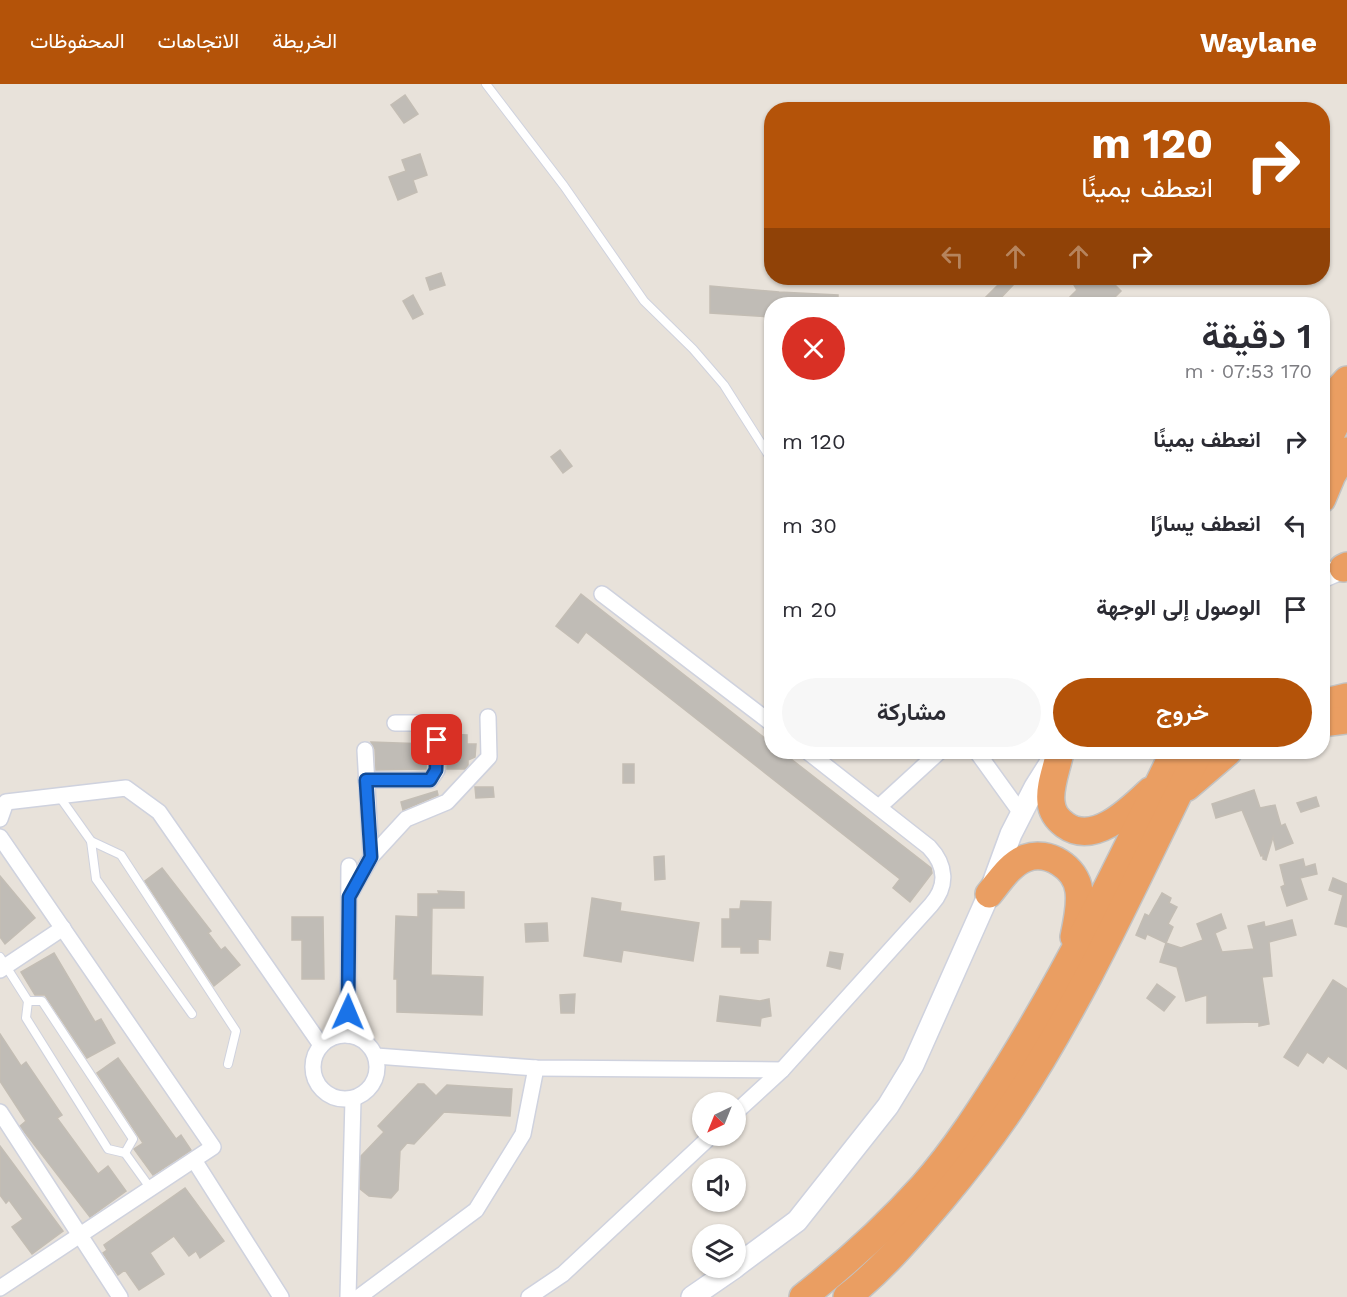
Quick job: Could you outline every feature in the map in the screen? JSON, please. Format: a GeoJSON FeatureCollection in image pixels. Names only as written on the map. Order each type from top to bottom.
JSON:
{"type":"FeatureCollection","features":[{"type":"Feature","properties":{"kind":"highway"},"geometry":{"type":"LineString","coordinates":[[1330,398],[1347,380]]}},
{"type":"Feature","properties":{"kind":"highway"},"geometry":{"type":"LineString","coordinates":[[1330,473],[1347,401]]}},
{"type":"Feature","properties":{"kind":"highway"},"geometry":{"type":"LineString","coordinates":[[1330,473],[1347,451]]}},
{"type":"Feature","properties":{"kind":"highway"},"geometry":{"type":"LineString","coordinates":[[1330,701],[1347,697]]}},
{"type":"Feature","properties":{"kind":"highway"},"geometry":{"type":"LineString","coordinates":[[1330,722],[1347,720]]}},
{"type":"Feature","properties":{"kind":"highway"},"geometry":{"type":"LineString","coordinates":[[1058,759],[1051,806],[1057,820],[1071,829],[1087,831],[1105,826],[1136,804],[1168,789],[1217,759]]}},
{"type":"Feature","properties":{"kind":"highway"},"geometry":{"type":"LineString","coordinates":[[847,1297],[870,1278],[912,1235],[983,1148],[1013,1106],[1084,981],[1168,789],[1173,759]]}},
{"type":"Feature","properties":{"kind":"highway"},"geometry":{"type":"LineString","coordinates":[[803,1297],[860,1247],[923,1186],[964,1134],[1030,1030],[1168,789],[1193,759]]}},
{"type":"Feature","properties":{"kind":"highway"},"geometry":{"type":"LineString","coordinates":[[989,894],[1015,865],[1026,858],[1051,858],[1064,864],[1074,875],[1079,890],[1072,957]]}},
{"type":"Feature","properties":{"kind":"main road"},"geometry":{"type":"LineString","coordinates":[[746,1258],[797,1221],[888,1106],[913,1065],[989,894],[1021,813],[1054,759]]}},
{"type":"Feature","properties":{"kind":"main road"},"geometry":{"type":"LineString","coordinates":[[692,1297],[719,1278]]}},
{"type":"Feature","properties":{"kind":"street"},"geometry":{"type":"LineString","coordinates":[[602,594],[764,718]]}},
{"type":"Feature","properties":{"kind":"street"},"geometry":{"type":"LineString","coordinates":[[349,897],[371,857],[406,819],[447,802],[489,757],[488,717]]}},
{"type":"Feature","properties":{"kind":"street"},"geometry":{"type":"LineString","coordinates":[[366,780],[430,780],[436,770],[436,723],[395,723]]}},
{"type":"Feature","properties":{"kind":"street"},"geometry":{"type":"LineString","coordinates":[[364,750],[371,857]]}},
{"type":"Feature","properties":{"kind":"street"},"geometry":{"type":"LineString","coordinates":[[746,1103],[782,1070],[931,905],[942,887],[942,865],[936,855],[880,806],[817,759]]}},
{"type":"Feature","properties":{"kind":"street"},"geometry":{"type":"LineString","coordinates":[[880,806],[931,759]]}},
{"type":"Feature","properties":{"kind":"street"},"geometry":{"type":"LineString","coordinates":[[982,759],[1021,813]]}},
{"type":"Feature","properties":{"kind":"street"},"geometry":{"type":"LineString","coordinates":[[0,819],[6,802],[126,788],[159,812],[321,1045]]}},
{"type":"Feature","properties":{"kind":"street"},"geometry":{"type":"LineString","coordinates":[[0,837],[213,1147],[0,1288]]}},
{"type":"Feature","properties":{"kind":"street"},"geometry":{"type":"LineString","coordinates":[[348,1035],[349,866]]}},
{"type":"Feature","properties":{"kind":"street"},"geometry":{"type":"LineString","coordinates":[[2,965],[63,928]]}},
{"type":"Feature","properties":{"kind":"street"},"geometry":{"type":"LineString","coordinates":[[348,1035],[362,1039],[370,1047],[376,1056],[378,1067],[371,1088],[353,1099],[332,1097],[317,1084],[313,1064],[321,1045],[330,1038],[348,1035]]}},
{"type":"Feature","properties":{"kind":"street"},"geometry":{"type":"LineString","coordinates":[[376,1056],[536,1068],[782,1070]]}},
{"type":"Feature","properties":{"kind":"street"},"geometry":{"type":"LineString","coordinates":[[359,1297],[476,1210],[523,1134],[536,1068]]}},
{"type":"Feature","properties":{"kind":"street"},"geometry":{"type":"LineString","coordinates":[[348,1297],[353,1099]]}},
{"type":"Feature","properties":{"kind":"street"},"geometry":{"type":"LineString","coordinates":[[0,1112],[120,1297]]}},
{"type":"Feature","properties":{"kind":"street"},"geometry":{"type":"LineString","coordinates":[[529,1297],[563,1274],[700,1146]]}},
{"type":"Feature","properties":{"kind":"street"},"geometry":{"type":"LineString","coordinates":[[194,1160],[281,1297]]}},
{"type":"Feature","properties":{"kind":"lane"},"geometry":{"type":"LineString","coordinates":[[486,84],[564,186],[644,301],[693,349],[724,385],[764,448]]}},
{"type":"Feature","properties":{"kind":"lane"},"geometry":{"type":"LineString","coordinates":[[59,796],[92,841],[121,855],[236,1030],[228,1064]]}},
{"type":"Feature","properties":{"kind":"lane"},"geometry":{"type":"LineString","coordinates":[[92,841],[96,879],[192,1014]]}},
{"type":"Feature","properties":{"kind":"lane"},"geometry":{"type":"LineString","coordinates":[[2,965],[28,1001],[26,1018],[108,1149],[125,1153],[151,1189]]}},
{"type":"Feature","properties":{"kind":"lane"},"geometry":{"type":"LineString","coordinates":[[28,1001],[42,1001],[133,1139],[125,1153]]}},
{"type":"Feature","properties":{"kind":"building"},"geometry":{"type":"Polygon","coordinates":[[[405,95],[418,114],[404,123],[391,105],[405,95]]]}},
{"type":"Feature","properties":{"kind":"building"},"geometry":{"type":"Polygon","coordinates":[[[420,154],[427,175],[413,180],[417,192],[398,200],[389,177],[406,171],[402,160],[420,154]]]}},
{"type":"Feature","properties":{"kind":"building"},"geometry":{"type":"Polygon","coordinates":[[[441,273],[445,285],[430,290],[426,278],[441,273]]]}},
{"type":"Feature","properties":{"kind":"building"},"geometry":{"type":"Polygon","coordinates":[[[998,285],[1013,285],[1002,297],[986,297],[998,285]]]}},
{"type":"Feature","properties":{"kind":"building"},"geometry":{"type":"Polygon","coordinates":[[[1074,285],[1115,285],[1121,291],[1115,297],[1070,297],[1077,290],[1074,285]]]}},
{"type":"Feature","properties":{"kind":"building"},"geometry":{"type":"Polygon","coordinates":[[[710,286],[838,295],[838,297],[764,297],[764,317],[710,313],[710,286]]]}},
{"type":"Feature","properties":{"kind":"building"},"geometry":{"type":"Polygon","coordinates":[[[413,295],[423,314],[413,319],[403,301],[413,295]]]}},
{"type":"Feature","properties":{"kind":"building"},"geometry":{"type":"Polygon","coordinates":[[[560,450],[572,466],[563,473],[551,457],[560,450]]]}},
{"type":"Feature","properties":{"kind":"building"},"geometry":{"type":"Polygon","coordinates":[[[581,594],[764,738],[764,759],[791,759],[931,868],[932,873],[910,902],[893,888],[900,879],[586,632],[578,643],[556,626],[581,594]]]}},
{"type":"Feature","properties":{"kind":"building"},"geometry":{"type":"Polygon","coordinates":[[[448,734],[467,735],[467,744],[476,744],[475,757],[468,760],[465,769],[447,769],[448,734]]]}},
{"type":"Feature","properties":{"kind":"building"},"geometry":{"type":"Polygon","coordinates":[[[371,742],[427,744],[426,769],[376,770],[375,749],[371,742]]]}},
{"type":"Feature","properties":{"kind":"building"},"geometry":{"type":"Polygon","coordinates":[[[623,764],[634,764],[634,783],[623,783],[623,764]]]}},
{"type":"Feature","properties":{"kind":"building"},"geometry":{"type":"Polygon","coordinates":[[[475,787],[493,787],[494,797],[476,798],[475,787]]]}},
{"type":"Feature","properties":{"kind":"building"},"geometry":{"type":"Polygon","coordinates":[[[1254,790],[1260,808],[1275,805],[1281,826],[1285,824],[1293,843],[1276,850],[1273,837],[1266,860],[1263,859],[1263,855],[1261,856],[1242,810],[1216,818],[1212,804],[1254,790]]]}},
{"type":"Feature","properties":{"kind":"building"},"geometry":{"type":"Polygon","coordinates":[[[437,791],[438,795],[403,810],[401,802],[437,791]]]}},
{"type":"Feature","properties":{"kind":"building"},"geometry":{"type":"Polygon","coordinates":[[[1316,797],[1319,806],[1301,812],[1297,803],[1316,797]]]}},
{"type":"Feature","properties":{"kind":"building"},"geometry":{"type":"Polygon","coordinates":[[[664,856],[665,879],[655,880],[654,857],[664,856]]]}},
{"type":"Feature","properties":{"kind":"building"},"geometry":{"type":"Polygon","coordinates":[[[1303,859],[1305,867],[1315,864],[1317,874],[1300,878],[1307,899],[1287,906],[1281,887],[1285,885],[1280,865],[1303,859]]]}},
{"type":"Feature","properties":{"kind":"building"},"geometry":{"type":"Polygon","coordinates":[[[162,868],[211,931],[208,933],[221,950],[225,947],[240,965],[214,986],[145,881],[162,868]]]}},
{"type":"Feature","properties":{"kind":"building"},"geometry":{"type":"Polygon","coordinates":[[[0,876],[35,918],[5,944],[0,937],[0,876]]]}},
{"type":"Feature","properties":{"kind":"building"},"geometry":{"type":"Polygon","coordinates":[[[1333,878],[1347,884],[1347,927],[1335,924],[1343,895],[1329,890],[1333,878]]]}},
{"type":"Feature","properties":{"kind":"building"},"geometry":{"type":"Polygon","coordinates":[[[438,891],[464,892],[464,908],[432,908],[431,975],[483,977],[482,1015],[397,1012],[397,979],[394,979],[396,916],[418,917],[418,894],[439,894],[438,891]]]}},
{"type":"Feature","properties":{"kind":"building"},"geometry":{"type":"Polygon","coordinates":[[[1162,893],[1171,898],[1169,903],[1177,907],[1168,924],[1173,927],[1166,943],[1147,934],[1145,939],[1136,935],[1145,914],[1149,916],[1162,893]]]}},
{"type":"Feature","properties":{"kind":"building"},"geometry":{"type":"Polygon","coordinates":[[[592,898],[621,903],[620,911],[699,923],[693,961],[623,950],[621,962],[584,956],[592,898]]]}},
{"type":"Feature","properties":{"kind":"building"},"geometry":{"type":"Polygon","coordinates":[[[741,901],[771,902],[770,940],[758,939],[758,953],[741,953],[741,947],[722,947],[722,919],[730,919],[730,909],[740,909],[741,901]]]}},
{"type":"Feature","properties":{"kind":"building"},"geometry":{"type":"Polygon","coordinates":[[[1221,914],[1226,928],[1215,933],[1222,952],[1254,949],[1248,926],[1264,922],[1265,927],[1292,920],[1296,935],[1269,942],[1272,976],[1262,977],[1269,1024],[1259,1026],[1259,1022],[1207,1023],[1207,995],[1186,1001],[1177,967],[1160,962],[1166,943],[1181,948],[1203,940],[1197,924],[1221,914]]]}},
{"type":"Feature","properties":{"kind":"building"},"geometry":{"type":"Polygon","coordinates":[[[292,917],[323,917],[324,979],[302,979],[302,940],[292,940],[292,917]]]}},
{"type":"Feature","properties":{"kind":"building"},"geometry":{"type":"Polygon","coordinates":[[[547,923],[548,941],[526,942],[525,924],[547,923]]]}},
{"type":"Feature","properties":{"kind":"building"},"geometry":{"type":"Polygon","coordinates":[[[830,952],[843,954],[840,969],[827,966],[830,952]]]}},
{"type":"Feature","properties":{"kind":"building"},"geometry":{"type":"Polygon","coordinates":[[[54,953],[95,1022],[101,1019],[115,1043],[87,1058],[45,995],[35,995],[21,972],[54,953]]]}},
{"type":"Feature","properties":{"kind":"building"},"geometry":{"type":"Polygon","coordinates":[[[1333,980],[1347,989],[1347,1069],[1328,1056],[1323,1063],[1307,1052],[1298,1066],[1284,1057],[1333,980]]]}},
{"type":"Feature","properties":{"kind":"building"},"geometry":{"type":"Polygon","coordinates":[[[1157,984],[1175,997],[1164,1011],[1147,998],[1157,984]]]}},
{"type":"Feature","properties":{"kind":"building"},"geometry":{"type":"Polygon","coordinates":[[[575,994],[574,1013],[561,1013],[560,995],[575,994]]]}},
{"type":"Feature","properties":{"kind":"building"},"geometry":{"type":"Polygon","coordinates":[[[720,996],[760,1001],[769,999],[771,1016],[761,1018],[760,1026],[717,1021],[720,996]]]}},
{"type":"Feature","properties":{"kind":"building"},"geometry":{"type":"Polygon","coordinates":[[[0,1034],[21,1066],[26,1062],[62,1115],[57,1118],[98,1174],[108,1166],[126,1191],[90,1217],[20,1126],[26,1121],[0,1081],[0,1034]]]}},
{"type":"Feature","properties":{"kind":"building"},"geometry":{"type":"Polygon","coordinates":[[[118,1058],[176,1139],[181,1135],[191,1150],[153,1175],[134,1149],[143,1143],[97,1073],[118,1058]]]}},
{"type":"Feature","properties":{"kind":"building"},"geometry":{"type":"Polygon","coordinates":[[[418,1084],[424,1084],[436,1096],[447,1085],[512,1089],[510,1116],[444,1112],[414,1144],[407,1143],[400,1151],[398,1190],[391,1198],[369,1196],[360,1189],[361,1156],[384,1132],[378,1126],[418,1084]]]}},
{"type":"Feature","properties":{"kind":"building"},"geometry":{"type":"Polygon","coordinates":[[[0,1146],[63,1231],[32,1254],[12,1227],[23,1219],[9,1200],[6,1203],[0,1195],[0,1146]]]}},
{"type":"Feature","properties":{"kind":"building"},"geometry":{"type":"Polygon","coordinates":[[[185,1188],[224,1241],[200,1258],[196,1251],[189,1256],[174,1236],[150,1253],[164,1274],[139,1290],[125,1270],[118,1275],[103,1253],[107,1250],[104,1245],[185,1188]]]}},
{"type":"Feature","properties":{"kind":"route"},"geometry":{"type":"LineString","coordinates":[[348,1012],[349,897],[371,857],[366,780],[430,780],[436,770],[437,740]]}}]}
